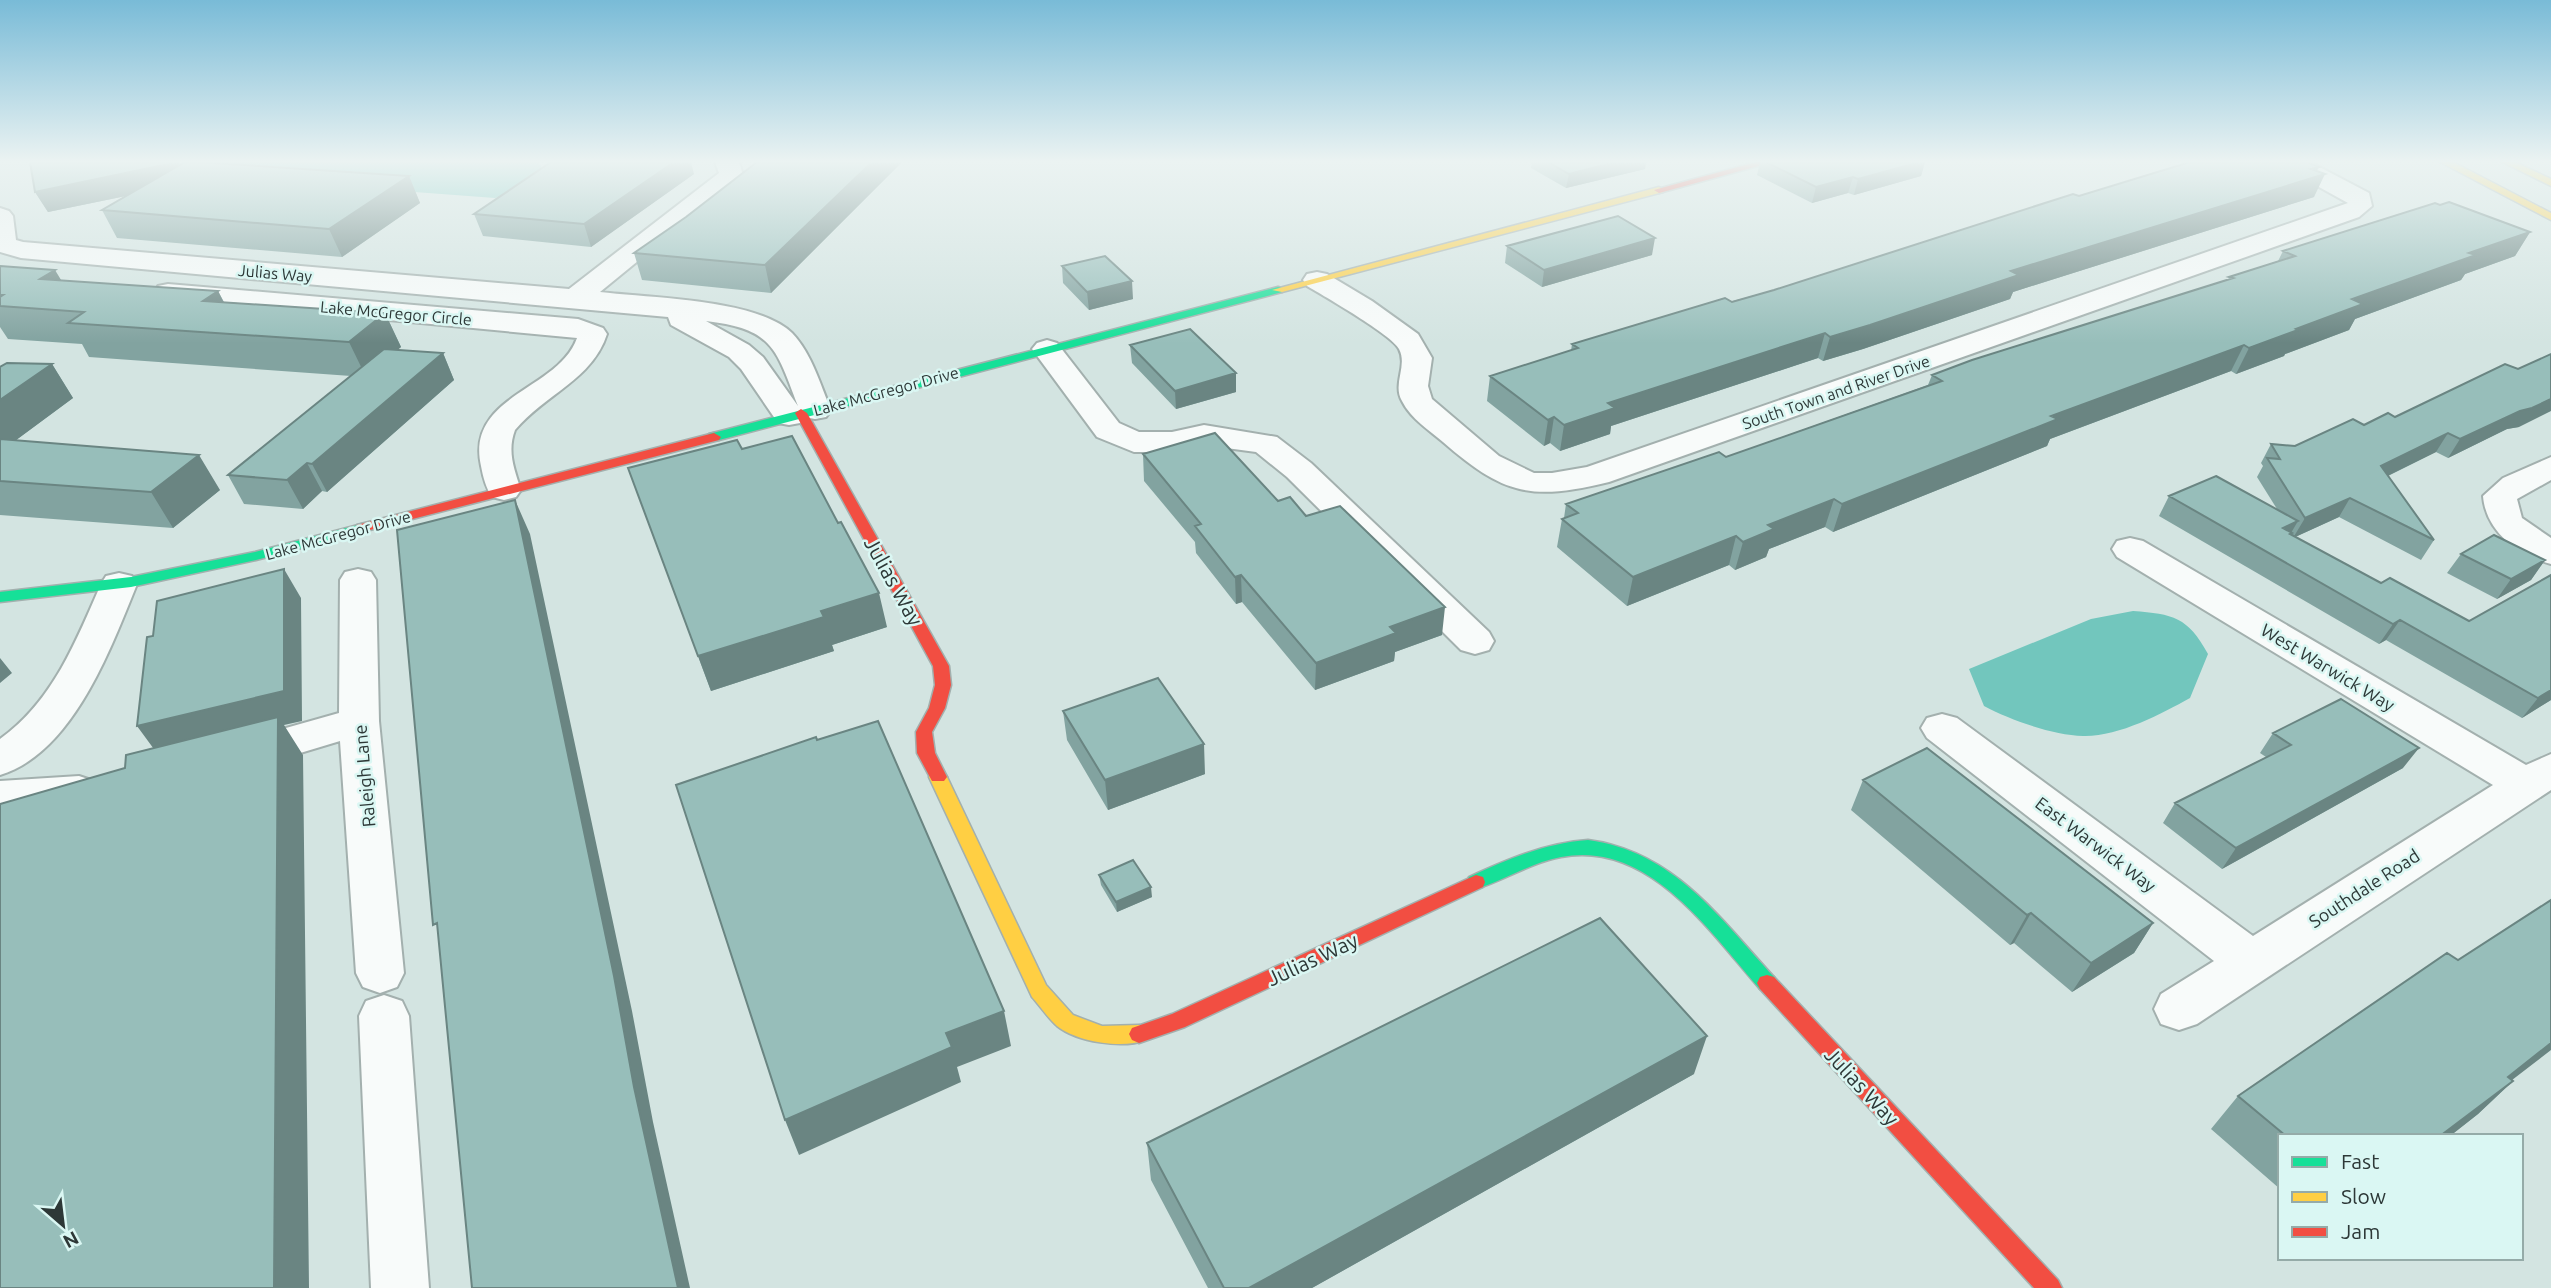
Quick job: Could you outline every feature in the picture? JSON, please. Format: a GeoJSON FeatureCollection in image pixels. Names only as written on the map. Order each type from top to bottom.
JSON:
{"type":"FeatureCollection","features":[{"type":"Feature","properties":{"kind":"street","name":"Julias Way"},"geometry":{"type":"LineString","coordinates":[[1,222],[5,245],[9,248],[575,298],[741,317],[769,329],[792,353],[802,413]]}},
{"type":"Feature","properties":{"kind":"street"},"geometry":{"type":"LineString","coordinates":[[575,298],[671,222]]}},
{"type":"Feature","properties":{"kind":"street","name":"Lake McGregor Drive"},"geometry":{"type":"LineString","coordinates":[[0,597],[119,584],[244,559],[1536,222]]}},
{"type":"Feature","properties":{"kind":"street","name":"South Town and River Drive"},"geometry":{"type":"LineString","coordinates":[[1317,279],[1408,340],[1414,347],[1419,364],[1414,380],[1417,400],[1480,458],[1503,475],[1536,484],[1554,484],[1597,475],[2321,222]]}},
{"type":"Feature","properties":{"kind":"street","name":"Lake McGregor Circle"},"geometry":{"type":"LineString","coordinates":[[136,289],[578,328],[593,334],[593,345],[582,357],[513,415],[498,432],[495,442],[504,490]]}},
{"type":"Feature","properties":{"kind":"street","name":"Julias Way"},"geometry":{"type":"LineString","coordinates":[[647,306],[707,331],[739,351],[802,413],[941,666],[943,685],[937,708],[924,732],[926,754],[1039,991],[1066,1021],[1101,1035],[1136,1035],[1178,1021],[1518,862],[1562,848],[1598,845],[1631,855],[1657,870],[1686,897],[2050,1288]]}},
{"type":"Feature","properties":{"kind":"street"},"geometry":{"type":"LineString","coordinates":[[1047,349],[1108,430],[1134,442],[1172,442],[1204,435],[1266,444],[1299,470],[1475,641]]}},
{"type":"Feature","properties":{"kind":"street"},"geometry":{"type":"LineString","coordinates":[[2551,467],[2515,485],[2500,496],[2500,513],[2518,534],[2551,553]]}},
{"type":"Feature","properties":{"kind":"street","name":"West Warwick Way"},"geometry":{"type":"LineString","coordinates":[[2130,549],[2538,777]]}},
{"type":"Feature","properties":{"kind":"street","name":"Raleigh Lane"},"geometry":{"type":"LineString","coordinates":[[358,580],[359,721],[382,994],[400,1288]]}},
{"type":"Feature","properties":{"kind":"street"},"geometry":{"type":"LineString","coordinates":[[0,760],[49,719],[72,689],[119,584]]}},
{"type":"Feature","properties":{"kind":"street"},"geometry":{"type":"LineString","coordinates":[[207,765],[359,721]]}},
{"type":"Feature","properties":{"kind":"street","name":"East Warwick Way"},"geometry":{"type":"LineString","coordinates":[[1942,728],[2250,961]]}},
{"type":"Feature","properties":{"kind":"street","name":"Southdale Road"},"geometry":{"type":"LineString","coordinates":[[2179,1009],[2538,777]]}},
{"type":"Feature","properties":{"kind":"street"},"geometry":{"type":"LineString","coordinates":[[0,797],[118,786]]}},
{"type":"Feature","properties":{"kind":"water"},"geometry":{"type":"Polygon","coordinates":[[[2133,611],[2169,616],[2178,620],[2201,642],[2208,654],[2190,698],[2125,729],[2083,736],[2032,726],[1984,706],[1969,669],[2091,619],[2133,611]]]}},
{"type":"Feature","properties":{"kind":"building"},"geometry":{"type":"Polygon","coordinates":[[[247,222],[339,222],[329,229],[247,222]]]}},
{"type":"Feature","properties":{"kind":"building"},"geometry":{"type":"Polygon","coordinates":[[[679,222],[810,222],[765,265],[634,253],[679,222]]]}},
{"type":"Feature","properties":{"kind":"building"},"geometry":{"type":"Polygon","coordinates":[[[1595,222],[1628,222],[1655,238],[1544,270],[1507,246],[1595,222]]]}},
{"type":"Feature","properties":{"kind":"building"},"geometry":{"type":"Polygon","coordinates":[[[1985,222],[2169,222],[2011,271],[2019,275],[1870,325],[1830,337],[1825,333],[1608,403],[1615,408],[1564,425],[1554,417],[1548,420],[1490,376],[1578,348],[1572,344],[1725,298],[1732,302],[1985,222]]]}},
{"type":"Feature","properties":{"kind":"building"},"geometry":{"type":"Polygon","coordinates":[[[2374,222],[2503,222],[2530,232],[2469,253],[2476,255],[2352,299],[2363,304],[2296,329],[2298,330],[2249,348],[2244,345],[2051,416],[2058,419],[1842,504],[1834,499],[1768,525],[1774,529],[1743,542],[1736,536],[1633,577],[1562,519],[1578,513],[1566,504],[1719,452],[1726,457],[1942,381],[1932,375],[1972,360],[2295,256],[2283,251],[2374,222]]]}},
{"type":"Feature","properties":{"kind":"building"},"geometry":{"type":"Polygon","coordinates":[[[1105,256],[1132,281],[1087,292],[1062,266],[1105,256]]]}},
{"type":"Feature","properties":{"kind":"building"},"geometry":{"type":"Polygon","coordinates":[[[0,266],[55,270],[40,279],[218,291],[203,301],[385,313],[349,342],[68,323],[84,312],[0,306],[0,297],[3,295],[0,295],[0,266]]]}},
{"type":"Feature","properties":{"kind":"building"},"geometry":{"type":"Polygon","coordinates":[[[1190,329],[1236,373],[1175,391],[1130,345],[1190,329]]]}},
{"type":"Feature","properties":{"kind":"building"},"geometry":{"type":"Polygon","coordinates":[[[384,349],[443,353],[312,464],[307,463],[287,480],[228,475],[384,349]]]}},
{"type":"Feature","properties":{"kind":"building"},"geometry":{"type":"Polygon","coordinates":[[[2551,354],[2551,399],[2460,439],[2448,433],[2381,466],[2434,540],[2350,498],[2305,518],[2267,458],[2280,459],[2271,444],[2295,446],[2353,419],[2364,425],[2388,413],[2395,417],[2505,364],[2518,369],[2551,354]]]}},
{"type":"Feature","properties":{"kind":"building"},"geometry":{"type":"Polygon","coordinates":[[[7,363],[52,364],[0,400],[0,367],[7,363]]]}},
{"type":"Feature","properties":{"kind":"building"},"geometry":{"type":"Polygon","coordinates":[[[1215,433],[1278,501],[1290,497],[1306,516],[1340,506],[1445,607],[1390,627],[1396,633],[1316,663],[1241,575],[1235,577],[1195,526],[1201,524],[1143,454],[1215,433]]]}},
{"type":"Feature","properties":{"kind":"building"},"geometry":{"type":"Polygon","coordinates":[[[792,436],[879,593],[821,611],[824,617],[698,656],[628,468],[737,440],[742,449],[792,436]]]}},
{"type":"Feature","properties":{"kind":"building"},"geometry":{"type":"Polygon","coordinates":[[[0,439],[199,455],[151,492],[0,481],[0,439]]]}},
{"type":"Feature","properties":{"kind":"building"},"geometry":{"type":"Polygon","coordinates":[[[2216,476],[2298,521],[2283,528],[2292,533],[2290,534],[2381,583],[2390,578],[2469,621],[2551,575],[2551,690],[2538,698],[2400,620],[2393,624],[2169,496],[2216,476]]]}},
{"type":"Feature","properties":{"kind":"building"},"geometry":{"type":"Polygon","coordinates":[[[515,500],[614,976],[634,1087],[678,1288],[472,1288],[437,923],[433,925],[397,530],[515,500]]]}},
{"type":"Feature","properties":{"kind":"building"},"geometry":{"type":"Polygon","coordinates":[[[2494,535],[2545,560],[2511,579],[2461,554],[2494,535]]]}},
{"type":"Feature","properties":{"kind":"building"},"geometry":{"type":"Polygon","coordinates":[[[284,569],[284,691],[137,726],[147,637],[153,636],[157,601],[284,569]]]}},
{"type":"Feature","properties":{"kind":"building"},"geometry":{"type":"Polygon","coordinates":[[[1158,678],[1204,744],[1105,780],[1063,711],[1158,678]]]}},
{"type":"Feature","properties":{"kind":"building"},"geometry":{"type":"Polygon","coordinates":[[[2341,699],[2419,748],[2236,848],[2175,803],[2291,745],[2273,733],[2341,699]]]}},
{"type":"Feature","properties":{"kind":"building"},"geometry":{"type":"Polygon","coordinates":[[[278,717],[274,1288],[0,1288],[0,804],[125,768],[126,755],[278,717]]]}},
{"type":"Feature","properties":{"kind":"building"},"geometry":{"type":"Polygon","coordinates":[[[878,721],[1004,1011],[946,1033],[952,1047],[785,1120],[676,785],[816,737],[817,740],[878,721]]]}},
{"type":"Feature","properties":{"kind":"building"},"geometry":{"type":"Polygon","coordinates":[[[1927,748],[2153,923],[2091,963],[2031,913],[2027,915],[1863,780],[1927,748]]]}},
{"type":"Feature","properties":{"kind":"building"},"geometry":{"type":"Polygon","coordinates":[[[1133,860],[1151,887],[1116,902],[1099,875],[1133,860]]]}},
{"type":"Feature","properties":{"kind":"building"},"geometry":{"type":"Polygon","coordinates":[[[2551,900],[2551,1043],[2508,1077],[2513,1081],[2443,1134],[2284,1134],[2238,1096],[2447,953],[2458,960],[2551,900]]]}},
{"type":"Feature","properties":{"kind":"building"},"geometry":{"type":"Polygon","coordinates":[[[1600,918],[1707,1036],[1249,1288],[1224,1288],[1147,1143],[1600,918]]]}},
{"type":"Feature","properties":{"kind":"traffic: fast"},"geometry":{"type":"LineString","coordinates":[[714,437],[1278,290]]}},
{"type":"Feature","properties":{"kind":"traffic: fast"},"geometry":{"type":"LineString","coordinates":[[0,597],[131,582],[256,556],[362,528]]}},
{"type":"Feature","properties":{"kind":"traffic: fast"},"geometry":{"type":"LineString","coordinates":[[1476,882],[1559,850],[1588,847],[1614,850],[1639,861],[1688,897],[1767,983]]}},
{"type":"Feature","properties":{"kind":"traffic: slow"},"geometry":{"type":"LineString","coordinates":[[1278,290],[1537,222]]}},
{"type":"Feature","properties":{"kind":"traffic: slow"},"geometry":{"type":"LineString","coordinates":[[938,777],[1039,991],[1066,1021],[1101,1035],[1139,1034]]}},
{"type":"Feature","properties":{"kind":"traffic: jam"},"geometry":{"type":"LineString","coordinates":[[801,413],[941,666],[943,685],[937,708],[924,732],[926,753],[938,777]]}},
{"type":"Feature","properties":{"kind":"traffic: jam"},"geometry":{"type":"LineString","coordinates":[[362,528],[714,437]]}},
{"type":"Feature","properties":{"kind":"traffic: jam"},"geometry":{"type":"LineString","coordinates":[[1139,1034],[1178,1021],[1476,882]]}},
{"type":"Feature","properties":{"kind":"traffic: jam"},"geometry":{"type":"LineString","coordinates":[[1767,983],[2050,1288]]}}]}
